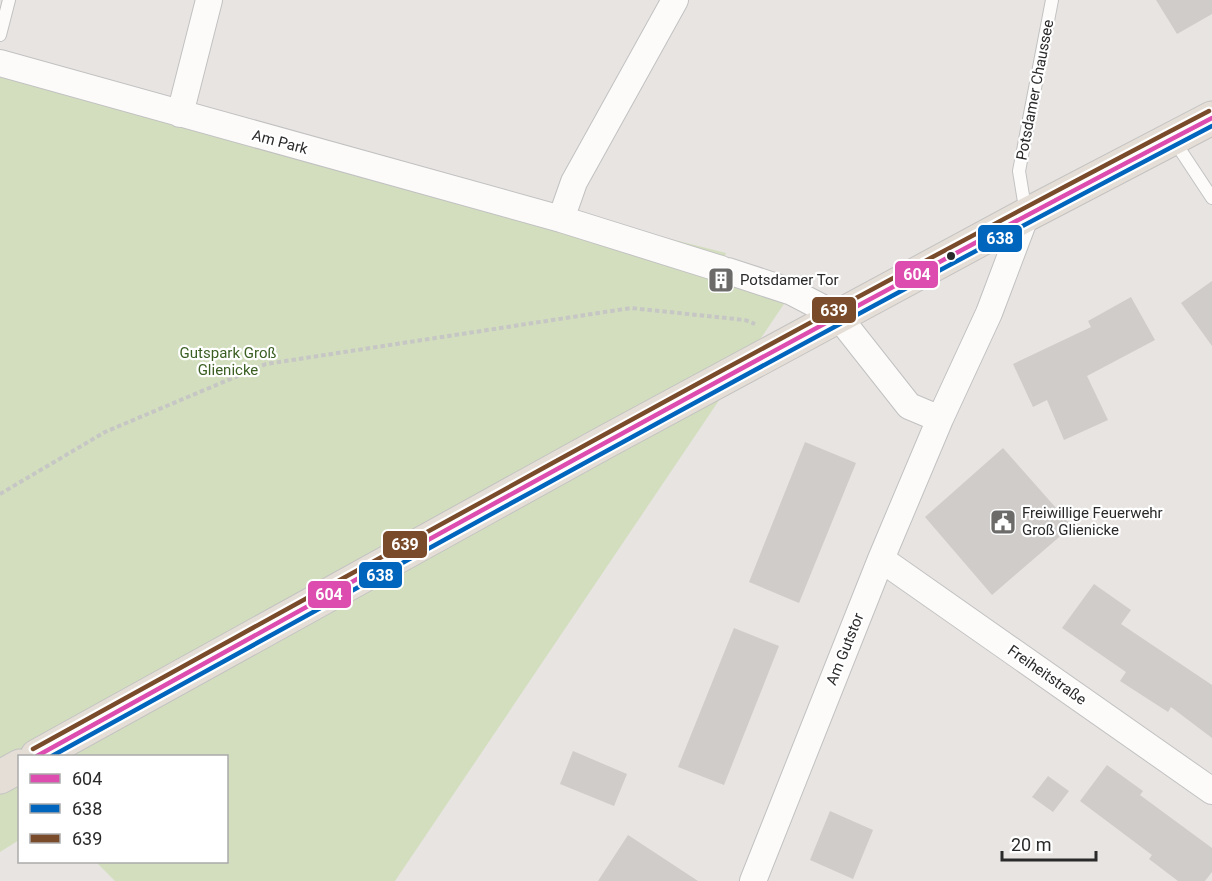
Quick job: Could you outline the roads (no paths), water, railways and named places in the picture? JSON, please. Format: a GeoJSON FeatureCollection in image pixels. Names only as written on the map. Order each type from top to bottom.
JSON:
{"type":"FeatureCollection","features":[{"type":"Feature","properties":{"kind":"main road"},"geometry":{"type":"LineString","coordinates":[[39,755],[791,341],[1212,118]]}},
{"type":"Feature","properties":{"kind":"main road"},"geometry":{"type":"LineString","coordinates":[[0,777],[18,767]]}},
{"type":"Feature","properties":{"kind":"street"},"geometry":{"type":"LineString","coordinates":[[180,114],[209,0]]}},
{"type":"Feature","properties":{"kind":"street"},"geometry":{"type":"LineString","coordinates":[[561,219],[574,182],[675,0]]}},
{"type":"Feature","properties":{"kind":"street","name":"Am Park"},"geometry":{"type":"LineString","coordinates":[[0,63],[561,219],[792,292],[838,316]]}},
{"type":"Feature","properties":{"kind":"street","name":"Am Gutstor"},"geometry":{"type":"LineString","coordinates":[[753,881],[881,559],[940,419],[989,313],[1026,215]]}},
{"type":"Feature","properties":{"kind":"street"},"geometry":{"type":"LineString","coordinates":[[838,316],[909,406],[940,419]]}},
{"type":"Feature","properties":{"kind":"street","name":"Freiheitstraße"},"geometry":{"type":"LineString","coordinates":[[881,559],[1212,791]]}},
{"type":"Feature","properties":{"kind":"lane"},"geometry":{"type":"LineString","coordinates":[[0,35],[9,0]]}},
{"type":"Feature","properties":{"kind":"lane","name":"Potsdamer Chaussee"},"geometry":{"type":"LineString","coordinates":[[1026,215],[1019,171],[1052,0]]}},
{"type":"Feature","properties":{"kind":"lane"},"geometry":{"type":"LineString","coordinates":[[1172,138],[1212,198]]}},
{"type":"Feature","properties":{"kind":"place","name":"Potsdamer Tor"},"geometry":{"type":"Point","coordinates":[721,280]}},
{"type":"Feature","properties":{"kind":"place","name":"Freiwillige Feuerwehr Groß Glienicke"},"geometry":{"type":"Point","coordinates":[1003,522]}},
{"type":"Feature","properties":{"kind":"park label","name":"Gutspark Groß Glienicke"},"geometry":{"type":"Point","coordinates":[228,362]}}]}
